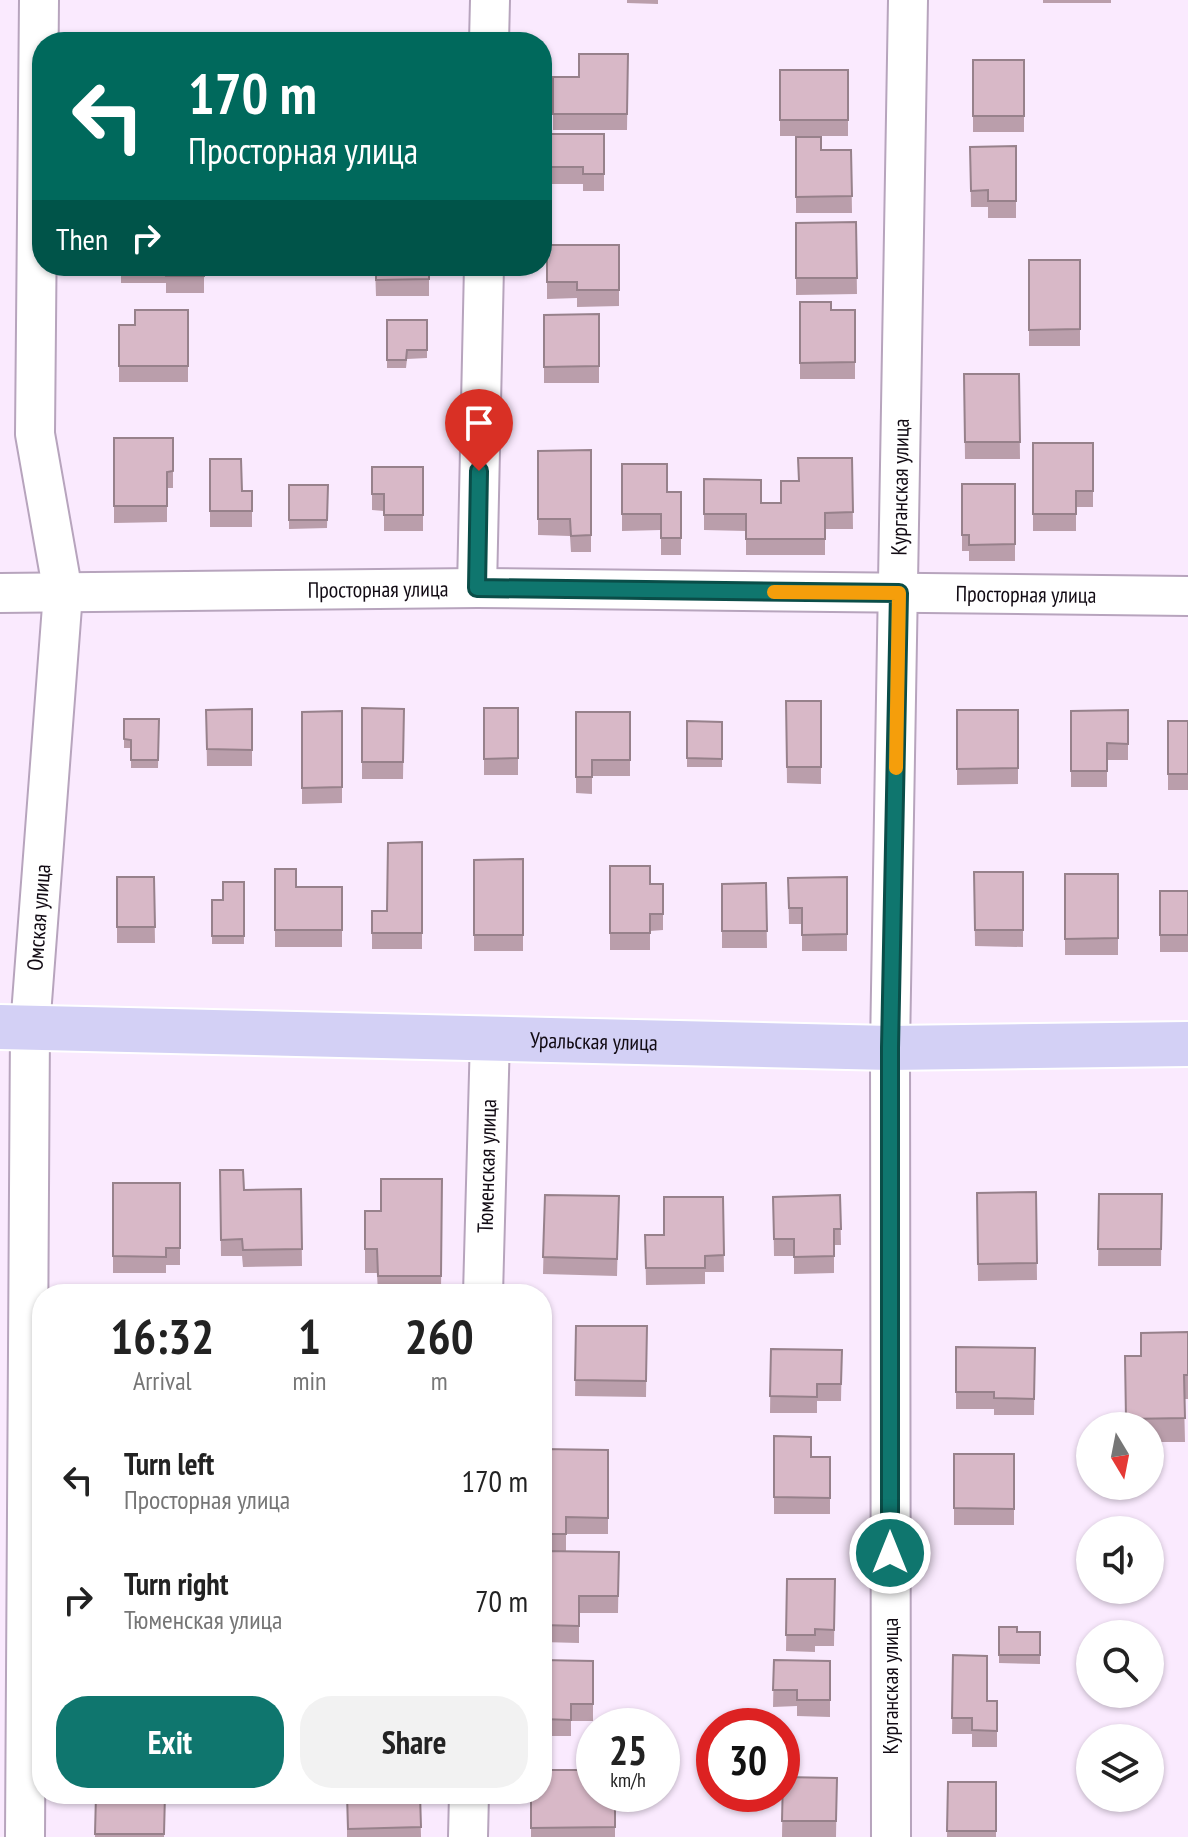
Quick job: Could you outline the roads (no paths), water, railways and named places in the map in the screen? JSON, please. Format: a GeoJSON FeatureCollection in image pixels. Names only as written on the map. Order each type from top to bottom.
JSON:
{"type":"FeatureCollection","features":[{"type":"Feature","properties":{"kind":"main road","name":"Уральская улица"},"geometry":{"type":"LineString","coordinates":[[15,1028],[890,1048],[1188,1044]]}},
{"type":"Feature","properties":{"kind":"street","name":"Омская улица"},"geometry":{"type":"LineString","coordinates":[[39,0],[39,32]]}},
{"type":"Feature","properties":{"kind":"street"},"geometry":{"type":"LineString","coordinates":[[489,32],[490,0]]}},
{"type":"Feature","properties":{"kind":"street","name":"Курганская улица"},"geometry":{"type":"LineString","coordinates":[[891,1837],[890,1048],[908,0]]}},
{"type":"Feature","properties":{"kind":"street","name":"Омская улица"},"geometry":{"type":"LineString","coordinates":[[25,1837],[15,1028],[63,593],[35,434],[36,276]]}},
{"type":"Feature","properties":{"kind":"street"},"geometry":{"type":"LineString","coordinates":[[477,588],[484,276]]}},
{"type":"Feature","properties":{"kind":"street","name":"Просторная улица"},"geometry":{"type":"LineString","coordinates":[[0,593],[477,588],[1188,596]]}},
{"type":"Feature","properties":{"kind":"street","name":"Тюменская улица"},"geometry":{"type":"LineString","coordinates":[[483,1284],[490,1037]]}},
{"type":"Feature","properties":{"kind":"street"},"geometry":{"type":"LineString","coordinates":[[468,1837],[469,1804]]}}]}
